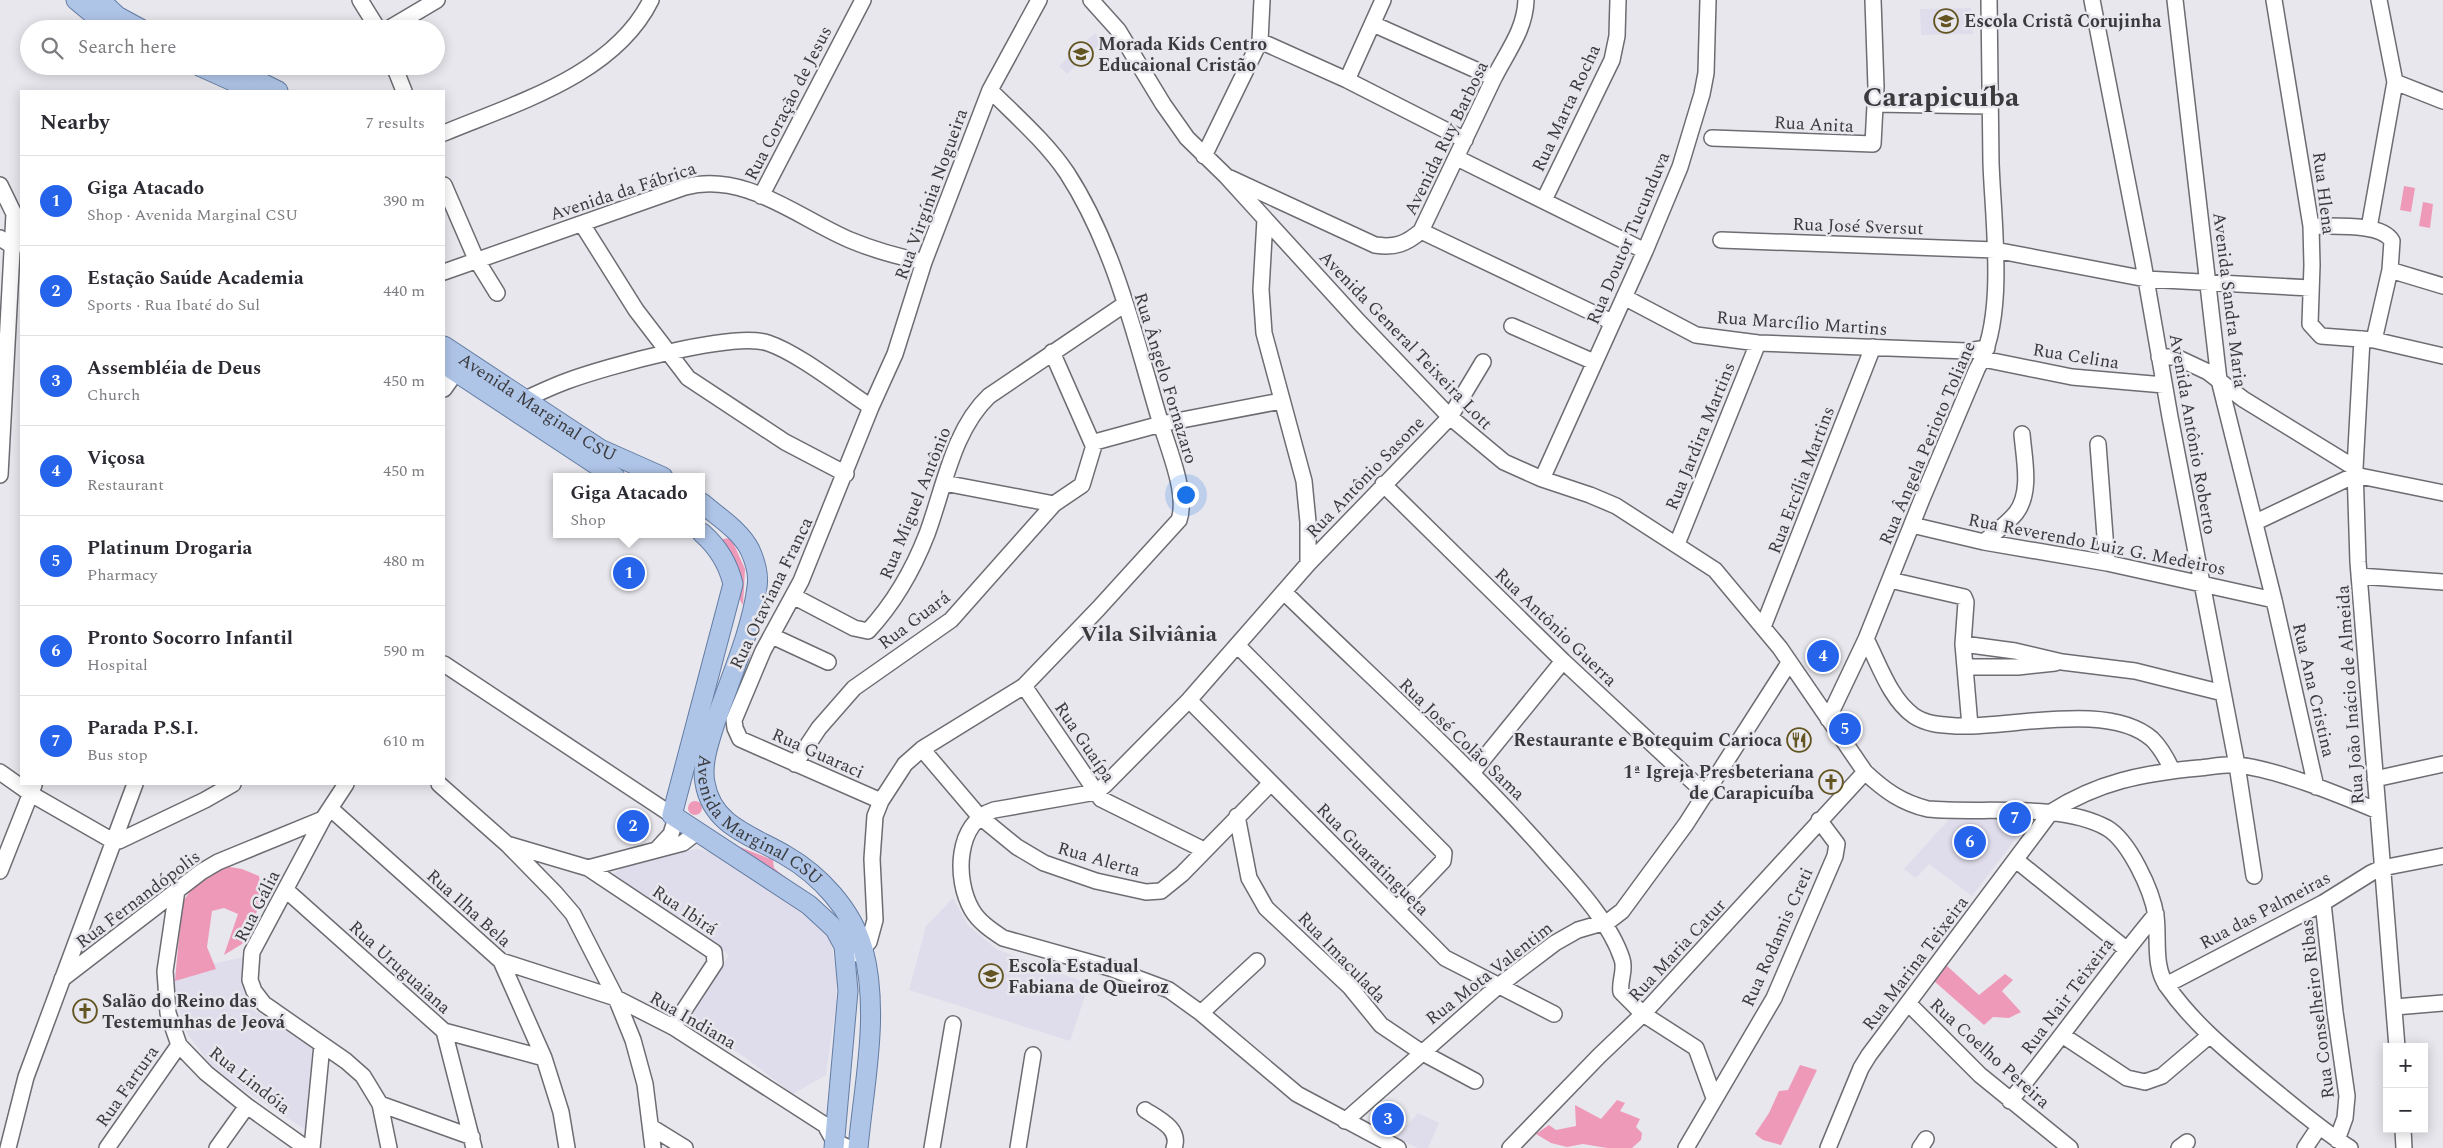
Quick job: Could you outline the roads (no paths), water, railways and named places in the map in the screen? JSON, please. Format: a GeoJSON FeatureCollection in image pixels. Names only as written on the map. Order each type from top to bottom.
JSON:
{"type":"FeatureCollection","features":[{"type":"Feature","properties":{"kind":"main road"},"geometry":{"type":"LineString","coordinates":[[76,0],[99,20]]}},
{"type":"Feature","properties":{"kind":"main road"},"geometry":{"type":"LineString","coordinates":[[100,0],[117,16],[124,20]]}},
{"type":"Feature","properties":{"kind":"main road"},"geometry":{"type":"LineString","coordinates":[[219,75],[252,90]]}},
{"type":"Feature","properties":{"kind":"main road"},"geometry":{"type":"LineString","coordinates":[[245,75],[276,90]]}},
{"type":"Feature","properties":{"kind":"main road","name":"Avenida Marginal CSU"},"geometry":{"type":"LineString","coordinates":[[445,347],[600,449],[654,473]]}},
{"type":"Feature","properties":{"kind":"main road","name":"Avenida Marginal CSU"},"geometry":{"type":"LineString","coordinates":[[450,368],[609,473]]}},
{"type":"Feature","properties":{"kind":"main road","name":"Avenida Marginal CSU"},"geometry":{"type":"LineString","coordinates":[[705,505],[734,529],[749,548],[755,563],[757,586],[742,643],[710,737],[705,761],[704,780],[713,802],[727,823],[739,832],[786,855],[819,881],[838,901],[855,929],[863,950],[871,1008],[844,1146]]}},
{"type":"Feature","properties":{"kind":"main road","name":"Avenida Marginal CSU"},"geometry":{"type":"LineString","coordinates":[[705,536],[718,549],[730,571],[733,584],[676,795],[674,816],[795,894],[825,918],[835,929],[844,946],[848,991],[844,1146]]}},
{"type":"Feature","properties":{"kind":"main road"},"geometry":{"type":"LineString","coordinates":[[676,795],[691,791],[713,802],[708,819],[698,832]]}},
{"type":"Feature","properties":{"kind":"street"},"geometry":{"type":"LineString","coordinates":[[360,0],[372,20]]}},
{"type":"Feature","properties":{"kind":"street"},"geometry":{"type":"LineString","coordinates":[[403,20],[436,0]]}},
{"type":"Feature","properties":{"kind":"street"},"geometry":{"type":"LineString","coordinates":[[445,133],[572,78],[620,41],[642,18],[651,0]]}},
{"type":"Feature","properties":{"kind":"street","name":"Rua Coração de Jesus"},"geometry":{"type":"LineString","coordinates":[[761,196],[863,0]]}},
{"type":"Feature","properties":{"kind":"street","name":"Rua Virgínia Nogueira"},"geometry":{"type":"LineString","coordinates":[[871,407],[895,354],[924,262],[990,90],[1039,0]]}},
{"type":"Feature","properties":{"kind":"street"},"geometry":{"type":"LineString","coordinates":[[1091,0],[1118,30],[1163,104],[1187,138],[1204,156],[1260,40],[1262,0]]}},
{"type":"Feature","properties":{"kind":"street"},"geometry":{"type":"LineString","coordinates":[[1347,80],[1374,24],[1383,0]]}},
{"type":"Feature","properties":{"kind":"street","name":"Avenida Ruy Barbosa"},"geometry":{"type":"LineString","coordinates":[[1226,176],[1375,245],[1398,246],[1411,240],[1421,231],[1494,78],[1519,33],[1523,23],[1526,0]]}},
{"type":"Feature","properties":{"kind":"street","name":"Rua Marta Rocha"},"geometry":{"type":"LineString","coordinates":[[1544,200],[1612,60],[1617,36],[1618,0]]}},
{"type":"Feature","properties":{"kind":"street","name":"Rua Doutor Tucunduva"},"geometry":{"type":"LineString","coordinates":[[1542,479],[1645,251],[1680,167],[1702,94],[1708,54],[1708,0]]}},
{"type":"Feature","properties":{"kind":"street"},"geometry":{"type":"LineString","coordinates":[[1874,0],[1875,104],[1990,106]]}},
{"type":"Feature","properties":{"kind":"street","name":"Rua Ângela Perioto Toliane"},"geometry":{"type":"LineString","coordinates":[[1828,720],[1866,639],[1922,499],[1985,354],[1993,323],[1995,250],[1990,106],[1989,0]]}},
{"type":"Feature","properties":{"kind":"street","name":"Avenida Antônio Roberto"},"geometry":{"type":"LineString","coordinates":[[2092,0],[2237,765],[2254,876]]}},
{"type":"Feature","properties":{"kind":"street","name":"Avenida Sandra Maria"},"geometry":{"type":"LineString","coordinates":[[2176,0],[2207,283],[2220,380],[2274,600]]}},
{"type":"Feature","properties":{"kind":"street","name":"Rua Hlena"},"geometry":{"type":"LineString","coordinates":[[2274,0],[2311,226],[2310,324],[2314,331],[2321,336],[2368,340]]}},
{"type":"Feature","properties":{"kind":"street"},"geometry":{"type":"LineString","coordinates":[[2311,226],[2369,228],[2395,82],[2379,0]]}},
{"type":"Feature","properties":{"kind":"street"},"geometry":{"type":"LineString","coordinates":[[1374,24],[1494,78]]}},
{"type":"Feature","properties":{"kind":"street"},"geometry":{"type":"LineString","coordinates":[[1260,40],[1347,80],[1465,140]]}},
{"type":"Feature","properties":{"kind":"street"},"geometry":{"type":"LineString","coordinates":[[398,75],[404,90]]}},
{"type":"Feature","properties":{"kind":"street"},"geometry":{"type":"LineString","coordinates":[[2395,82],[2443,101]]}},
{"type":"Feature","properties":{"kind":"street","name":"Rua Ângelo Fornazaro"},"geometry":{"type":"LineString","coordinates":[[863,950],[873,932],[875,920],[872,834],[881,801],[905,764],[922,748],[1024,686],[1098,609],[1179,520],[1182,499],[1161,424],[1125,304],[1086,206],[1066,172],[1037,136],[990,90]]}},
{"type":"Feature","properties":{"kind":"street","name":"Rua Anita"},"geometry":{"type":"LineString","coordinates":[[1712,138],[1874,144],[1875,104]]}},
{"type":"Feature","properties":{"kind":"street","name":"Avenida General Teixeira Lott"},"geometry":{"type":"LineString","coordinates":[[1204,156],[1226,176],[1359,322],[1450,417],[1504,462],[1542,479],[1604,500],[1677,544],[1719,574],[1763,627],[1865,772],[1899,799],[1912,806],[1928,809],[2051,812],[2076,816],[2093,822],[2118,837],[2143,878],[2156,914],[2158,956],[2166,985],[2209,1036],[2319,1127],[2350,1148]]}},
{"type":"Feature","properties":{"kind":"street"},"geometry":{"type":"LineString","coordinates":[[1457,158],[1645,251]]}},
{"type":"Feature","properties":{"kind":"street","name":"Avenida da Fábrica"},"geometry":{"type":"LineString","coordinates":[[445,272],[476,259],[700,183],[728,184],[761,196],[849,240],[898,256],[924,262]]}},
{"type":"Feature","properties":{"kind":"street"},"geometry":{"type":"LineString","coordinates":[[0,185],[20,226]]}},
{"type":"Feature","properties":{"kind":"street"},"geometry":{"type":"LineString","coordinates":[[445,187],[476,259],[497,293]]}},
{"type":"Feature","properties":{"kind":"street"},"geometry":{"type":"LineString","coordinates":[[0,475],[4,343],[14,247],[14,214]]}},
{"type":"Feature","properties":{"kind":"street"},"geometry":{"type":"LineString","coordinates":[[1265,219],[1262,310],[1264,333],[1304,481],[1308,522],[1308,564]]}},
{"type":"Feature","properties":{"kind":"street"},"geometry":{"type":"LineString","coordinates":[[582,224],[636,310],[688,378],[785,442],[846,474]]}},
{"type":"Feature","properties":{"kind":"street","name":"Rua João Inácio de Almeida"},"geometry":{"type":"LineString","coordinates":[[2369,228],[2390,237],[2392,246],[2390,270],[2368,340],[2355,472],[2359,576],[2397,1043]]}},
{"type":"Feature","properties":{"kind":"street"},"geometry":{"type":"LineString","coordinates":[[1421,231],[1612,322]]}},
{"type":"Feature","properties":{"kind":"street"},"geometry":{"type":"LineString","coordinates":[[0,238],[14,247]]}},
{"type":"Feature","properties":{"kind":"street","name":"Rua José Sversut"},"geometry":{"type":"LineString","coordinates":[[1721,240],[1995,250],[2146,279],[2311,288]]}},
{"type":"Feature","properties":{"kind":"street"},"geometry":{"type":"LineString","coordinates":[[2390,270],[2443,286]]}},
{"type":"Feature","properties":{"kind":"street","name":"Rua Marcílio Martins"},"geometry":{"type":"LineString","coordinates":[[1624,297],[1696,335],[1758,343],[1968,351],[1985,354]]}},
{"type":"Feature","properties":{"kind":"street"},"geometry":{"type":"LineString","coordinates":[[1125,304],[1052,352],[1095,443],[1161,424],[1281,401]]}},
{"type":"Feature","properties":{"kind":"street"},"geometry":{"type":"LineString","coordinates":[[1512,326],[1594,362]]}},
{"type":"Feature","properties":{"kind":"street"},"geometry":{"type":"LineString","coordinates":[[2368,340],[2443,356]]}},
{"type":"Feature","properties":{"kind":"street"},"geometry":{"type":"LineString","coordinates":[[525,399],[592,372],[707,344],[729,341],[767,342],[790,354],[871,407]]}},
{"type":"Feature","properties":{"kind":"street","name":"Rua Jardira Martins"},"geometry":{"type":"LineString","coordinates":[[1677,544],[1758,343]]}},
{"type":"Feature","properties":{"kind":"street","name":"Rua Ercília Martins"},"geometry":{"type":"LineString","coordinates":[[1763,627],[1873,347]]}},
{"type":"Feature","properties":{"kind":"street","name":"Rua Miguel Antônio"},"geometry":{"type":"LineString","coordinates":[[793,596],[854,628],[868,631],[897,595],[911,570],[927,533],[944,483],[975,411],[989,396],[1052,352]]}},
{"type":"Feature","properties":{"kind":"street","name":"Rua Celina"},"geometry":{"type":"LineString","coordinates":[[1985,354],[2072,377],[2164,385]]}},
{"type":"Feature","properties":{"kind":"street"},"geometry":{"type":"LineString","coordinates":[[2159,357],[2176,357],[2220,380],[2243,400],[2355,472],[2443,492]]}},
{"type":"Feature","properties":{"kind":"street","name":"Rua Antônio Sasone"},"geometry":{"type":"LineString","coordinates":[[1096,792],[1139,753],[1189,700],[1308,564],[1383,484],[1450,417],[1483,362]]}},
{"type":"Feature","properties":{"kind":"street"},"geometry":{"type":"LineString","coordinates":[[445,386],[450,368]]}},
{"type":"Feature","properties":{"kind":"street","name":"Rua Otaviana Franca"},"geometry":{"type":"LineString","coordinates":[[740,738],[737,735],[734,720],[763,651],[793,596],[846,474],[871,407]]}},
{"type":"Feature","properties":{"kind":"street"},"geometry":{"type":"LineString","coordinates":[[1984,542],[2015,514],[2021,505],[2026,478],[2022,434]]}},
{"type":"Feature","properties":{"kind":"street","name":"Rua Guará"},"geometry":{"type":"LineString","coordinates":[[795,764],[819,728],[854,688],[951,620],[1054,504],[1082,485],[1095,443]]}},
{"type":"Feature","properties":{"kind":"street"},"geometry":{"type":"LineString","coordinates":[[2098,444],[2107,563]]}},
{"type":"Feature","properties":{"kind":"street"},"geometry":{"type":"LineString","coordinates":[[2256,522],[2355,472]]}},
{"type":"Feature","properties":{"kind":"street"},"geometry":{"type":"LineString","coordinates":[[944,483],[1054,504]]}},
{"type":"Feature","properties":{"kind":"street","name":"Rua Antônio Guerra"},"geometry":{"type":"LineString","coordinates":[[1383,484],[1563,662],[1706,794]]}},
{"type":"Feature","properties":{"kind":"street","name":"Rua Reverendo Luiz G. Medeiros"},"geometry":{"type":"LineString","coordinates":[[1912,525],[1984,542],[2107,563],[2274,600]]}},
{"type":"Feature","properties":{"kind":"street"},"geometry":{"type":"LineString","coordinates":[[2359,576],[2443,582]]}},
{"type":"Feature","properties":{"kind":"street"},"geometry":{"type":"LineString","coordinates":[[1890,580],[1964,596],[1966,602],[1963,644],[1970,726]]}},
{"type":"Feature","properties":{"kind":"street","name":"Rua José Colão Sama"},"geometry":{"type":"LineString","coordinates":[[1284,592],[1472,773],[1576,886],[1602,923],[1623,961],[1622,992],[1643,1014],[1696,1048],[1714,1098]]}},
{"type":"Feature","properties":{"kind":"street","name":"Rua Ana Cristina"},"geometry":{"type":"LineString","coordinates":[[2274,600],[2316,787]]}},
{"type":"Feature","properties":{"kind":"street"},"geometry":{"type":"LineString","coordinates":[[772,636],[828,662]]}},
{"type":"Feature","properties":{"kind":"street"},"geometry":{"type":"LineString","coordinates":[[1866,639],[1895,694],[1915,716],[1927,722],[1942,725],[1970,726],[2068,719],[2126,724],[2151,738],[2161,749],[2172,770]]}},
{"type":"Feature","properties":{"kind":"street"},"geometry":{"type":"LineString","coordinates":[[742,643],[763,651]]}},
{"type":"Feature","properties":{"kind":"street"},"geometry":{"type":"LineString","coordinates":[[1963,644],[2014,651],[2062,662],[2135,671],[2223,692]]}},
{"type":"Feature","properties":{"kind":"street"},"geometry":{"type":"LineString","coordinates":[[1237,645],[1442,851],[1445,856],[1443,861],[1397,909]]}},
{"type":"Feature","properties":{"kind":"street"},"geometry":{"type":"LineString","coordinates":[[1472,773],[1563,662]]}},
{"type":"Feature","properties":{"kind":"street"},"geometry":{"type":"LineString","coordinates":[[1965,667],[2032,666],[2062,662]]}},
{"type":"Feature","properties":{"kind":"street","name":"Rua Mota Valentim"},"geometry":{"type":"LineString","coordinates":[[1346,1121],[1421,1052],[1497,987],[1567,935],[1602,923],[1617,916],[1622,911],[1706,794],[1789,663]]}},
{"type":"Feature","properties":{"kind":"street"},"geometry":{"type":"LineString","coordinates":[[445,665],[674,816],[671,834],[658,848]]}},
{"type":"Feature","properties":{"kind":"street","name":"Rua Guaípa"},"geometry":{"type":"LineString","coordinates":[[1024,686],[1096,792],[1108,805],[1204,850]]}},
{"type":"Feature","properties":{"kind":"street","name":"Rua Guaratingueta"},"geometry":{"type":"LineString","coordinates":[[1189,700],[1270,784],[1445,958],[1497,987],[1554,1014]]}},
{"type":"Feature","properties":{"kind":"street","name":"Rua Guaraci"},"geometry":{"type":"LineString","coordinates":[[740,738],[881,801]]}},
{"type":"Feature","properties":{"kind":"street","name":"Rua Alerta"},"geometry":{"type":"LineString","coordinates":[[922,748],[979,816],[1017,847],[1044,863],[1096,881],[1133,890],[1161,891],[1182,874],[1270,784]]}},
{"type":"Feature","properties":{"kind":"street"},"geometry":{"type":"LineString","coordinates":[[2375,779],[2443,764]]}},
{"type":"Feature","properties":{"kind":"street"},"geometry":{"type":"LineString","coordinates":[[2051,812],[2079,795],[2100,786],[2172,770],[2237,765],[2316,787],[2378,811]]}},
{"type":"Feature","properties":{"kind":"street"},"geometry":{"type":"LineString","coordinates":[[0,772],[20,782]]}},
{"type":"Feature","properties":{"kind":"street","name":"Rua Maria Catur"},"geometry":{"type":"LineString","coordinates":[[1510,1148],[1599,1056],[1643,1014],[1758,891],[1819,820],[1865,772]]}},
{"type":"Feature","properties":{"kind":"street"},"geometry":{"type":"LineString","coordinates":[[8,1148],[26,1077],[135,785]]}},
{"type":"Feature","properties":{"kind":"street"},"geometry":{"type":"LineString","coordinates":[[0,871],[33,789],[113,841],[119,841],[205,800],[231,785]]}},
{"type":"Feature","properties":{"kind":"street","name":"Rua Gália"},"geometry":{"type":"LineString","coordinates":[[345,785],[327,814],[252,952],[250,980],[254,990],[264,1004],[346,1061],[363,1076],[380,1104],[389,1148]]}},
{"type":"Feature","properties":{"kind":"street"},"geometry":{"type":"LineString","coordinates":[[440,785],[508,845],[555,893],[572,914],[616,998],[638,1058],[645,1084],[653,1148]]}},
{"type":"Feature","properties":{"kind":"street"},"geometry":{"type":"LineString","coordinates":[[1096,792],[994,810],[979,816],[973,824],[963,850],[961,882],[972,911],[990,929],[1003,938],[1147,981],[1169,990],[1297,1094],[1346,1121],[1372,1141],[1398,1148]]}},
{"type":"Feature","properties":{"kind":"street","name":"Rua Marina Teixeira"},"geometry":{"type":"LineString","coordinates":[[1828,1148],[1861,1068],[2051,812]]}},
{"type":"Feature","properties":{"kind":"street","name":"Rua Fernandópolis"},"geometry":{"type":"LineString","coordinates":[[61,979],[177,890],[218,862],[327,814]]}},
{"type":"Feature","properties":{"kind":"street","name":"Rua Ilha Bela"},"geometry":{"type":"LineString","coordinates":[[327,814],[501,961],[544,1058],[561,1112],[567,1148]]}},
{"type":"Feature","properties":{"kind":"street","name":"Rua Imaculada"},"geometry":{"type":"LineString","coordinates":[[1237,816],[1249,878],[1258,897],[1266,908],[1350,987],[1382,1025],[1421,1052],[1475,1081]]}},
{"type":"Feature","properties":{"kind":"street","name":"Rua Rodamis Creti"},"geometry":{"type":"LineString","coordinates":[[1686,1148],[1774,998],[1836,856],[1837,844],[1819,820]]}},
{"type":"Feature","properties":{"kind":"street"},"geometry":{"type":"LineString","coordinates":[[508,845],[588,868],[658,848],[683,843],[698,832]]}},
{"type":"Feature","properties":{"kind":"street","name":"Rua das Palmeiras"},"geometry":{"type":"LineString","coordinates":[[2166,985],[2323,903],[2382,868],[2443,856]]}},
{"type":"Feature","properties":{"kind":"street"},"geometry":{"type":"LineString","coordinates":[[2016,860],[2126,949]]}},
{"type":"Feature","properties":{"kind":"street","name":"Rua Ibirá"},"geometry":{"type":"LineString","coordinates":[[588,868],[714,952],[715,963],[673,1027]]}},
{"type":"Feature","properties":{"kind":"street","name":"Rua Lindóia"},"geometry":{"type":"LineString","coordinates":[[177,890],[164,971],[168,1013],[178,1045],[206,1073],[247,1106],[306,1148]]}},
{"type":"Feature","properties":{"kind":"street","name":"Rua Uruguaiana"},"geometry":{"type":"LineString","coordinates":[[286,890],[444,1031],[473,1143]]}},
{"type":"Feature","properties":{"kind":"street","name":"Rua Conselheiro Ribas"},"geometry":{"type":"LineString","coordinates":[[2323,903],[2335,1012],[2347,1096],[2345,1118],[2337,1140]]}},
{"type":"Feature","properties":{"kind":"street","name":"Rua Nair Teixeira"},"geometry":{"type":"LineString","coordinates":[[2010,1101],[2126,949],[2156,914]]}},
{"type":"Feature","properties":{"kind":"street"},"geometry":{"type":"LineString","coordinates":[[846,961],[863,950]]}},
{"type":"Feature","properties":{"kind":"street","name":"Rua Indiana"},"geometry":{"type":"LineString","coordinates":[[501,961],[616,998],[673,1027],[824,1125],[844,1146]]}},
{"type":"Feature","properties":{"kind":"street"},"geometry":{"type":"LineString","coordinates":[[1200,1014],[1257,961]]}},
{"type":"Feature","properties":{"kind":"street"},"geometry":{"type":"LineString","coordinates":[[2395,1007],[2443,1003]]}},
{"type":"Feature","properties":{"kind":"street","name":"Rua Coelho Pereira"},"geometry":{"type":"LineString","coordinates":[[1909,1004],[1980,1075],[2070,1148]]}},
{"type":"Feature","properties":{"kind":"street"},"geometry":{"type":"LineString","coordinates":[[932,1148],[953,1024]]}},
{"type":"Feature","properties":{"kind":"street"},"geometry":{"type":"LineString","coordinates":[[444,1031],[544,1058]]}},
{"type":"Feature","properties":{"kind":"street"},"geometry":{"type":"LineString","coordinates":[[2062,1035],[2127,1078],[2145,1082],[2162,1076],[2209,1036]]}},
{"type":"Feature","properties":{"kind":"street","name":"Rua Fartura"},"geometry":{"type":"LineString","coordinates":[[107,1148],[178,1045]]}},
{"type":"Feature","properties":{"kind":"street"},"geometry":{"type":"LineString","coordinates":[[312,1148],[322,1045]]}},
{"type":"Feature","properties":{"kind":"street"},"geometry":{"type":"LineString","coordinates":[[1018,1148],[1033,1056]]}},
{"type":"Feature","properties":{"kind":"street"},"geometry":{"type":"LineString","coordinates":[[380,1104],[473,1143]]}},
{"type":"Feature","properties":{"kind":"street"},"geometry":{"type":"LineString","coordinates":[[217,1148],[247,1106]]}},
{"type":"Feature","properties":{"kind":"street"},"geometry":{"type":"LineString","coordinates":[[1145,1110],[1172,1129],[1176,1138],[1174,1148]]}},
{"type":"Feature","properties":{"kind":"street"},"geometry":{"type":"LineString","coordinates":[[651,1127],[685,1148]]}},
{"type":"Feature","properties":{"kind":"street"},"geometry":{"type":"LineString","coordinates":[[2305,1148],[2319,1127]]}},
{"type":"Feature","properties":{"kind":"street"},"geometry":{"type":"LineString","coordinates":[[2403,1133],[2404,1148]]}},
{"type":"Feature","properties":{"kind":"place","name":"Escola Cristã Corujinha"},"geometry":{"type":"Point","coordinates":[1946,21]}},
{"type":"Feature","properties":{"kind":"place","name":"Morada Kids Centro Educaional Cristão"},"geometry":{"type":"Point","coordinates":[1081,54]}},
{"type":"Feature","properties":{"kind":"place","name":"Giga Atacado"},"geometry":{"type":"Point","coordinates":[629,573]}},
{"type":"Feature","properties":{"kind":"place","name":"Viçosa"},"geometry":{"type":"Point","coordinates":[1823,656]}},
{"type":"Feature","properties":{"kind":"place","name":"Platinum Drogaria"},"geometry":{"type":"Point","coordinates":[1845,729]}},
{"type":"Feature","properties":{"kind":"place","name":"Restaurante e Botequim Carioca"},"geometry":{"type":"Point","coordinates":[1799,740]}},
{"type":"Feature","properties":{"kind":"place","name":"1ª Igreja Presbeteriana de Carapicuíba"},"geometry":{"type":"Point","coordinates":[1831,782]}},
{"type":"Feature","properties":{"kind":"place","name":"Parada P.S.I."},"geometry":{"type":"Point","coordinates":[2015,818]}},
{"type":"Feature","properties":{"kind":"place","name":"Estação Saúde Academia"},"geometry":{"type":"Point","coordinates":[633,826]}},
{"type":"Feature","properties":{"kind":"place","name":"Pronto Socorro Infantil"},"geometry":{"type":"Point","coordinates":[1970,842]}},
{"type":"Feature","properties":{"kind":"place","name":"Escola Estadual Fabiana de Queiroz"},"geometry":{"type":"Point","coordinates":[991,976]}},
{"type":"Feature","properties":{"kind":"place","name":"Salão do Reino das Testemunhas de Jeová"},"geometry":{"type":"Point","coordinates":[85,1011]}},
{"type":"Feature","properties":{"kind":"place","name":"Assembléia de Deus"},"geometry":{"type":"Point","coordinates":[1388,1119]}},
{"type":"Feature","properties":{"kind":"district","name":"Carapicuíba"},"geometry":{"type":"Point","coordinates":[1941,96]}},
{"type":"Feature","properties":{"kind":"district","name":"Vila Silviânia"},"geometry":{"type":"Point","coordinates":[1149,633]}}]}
